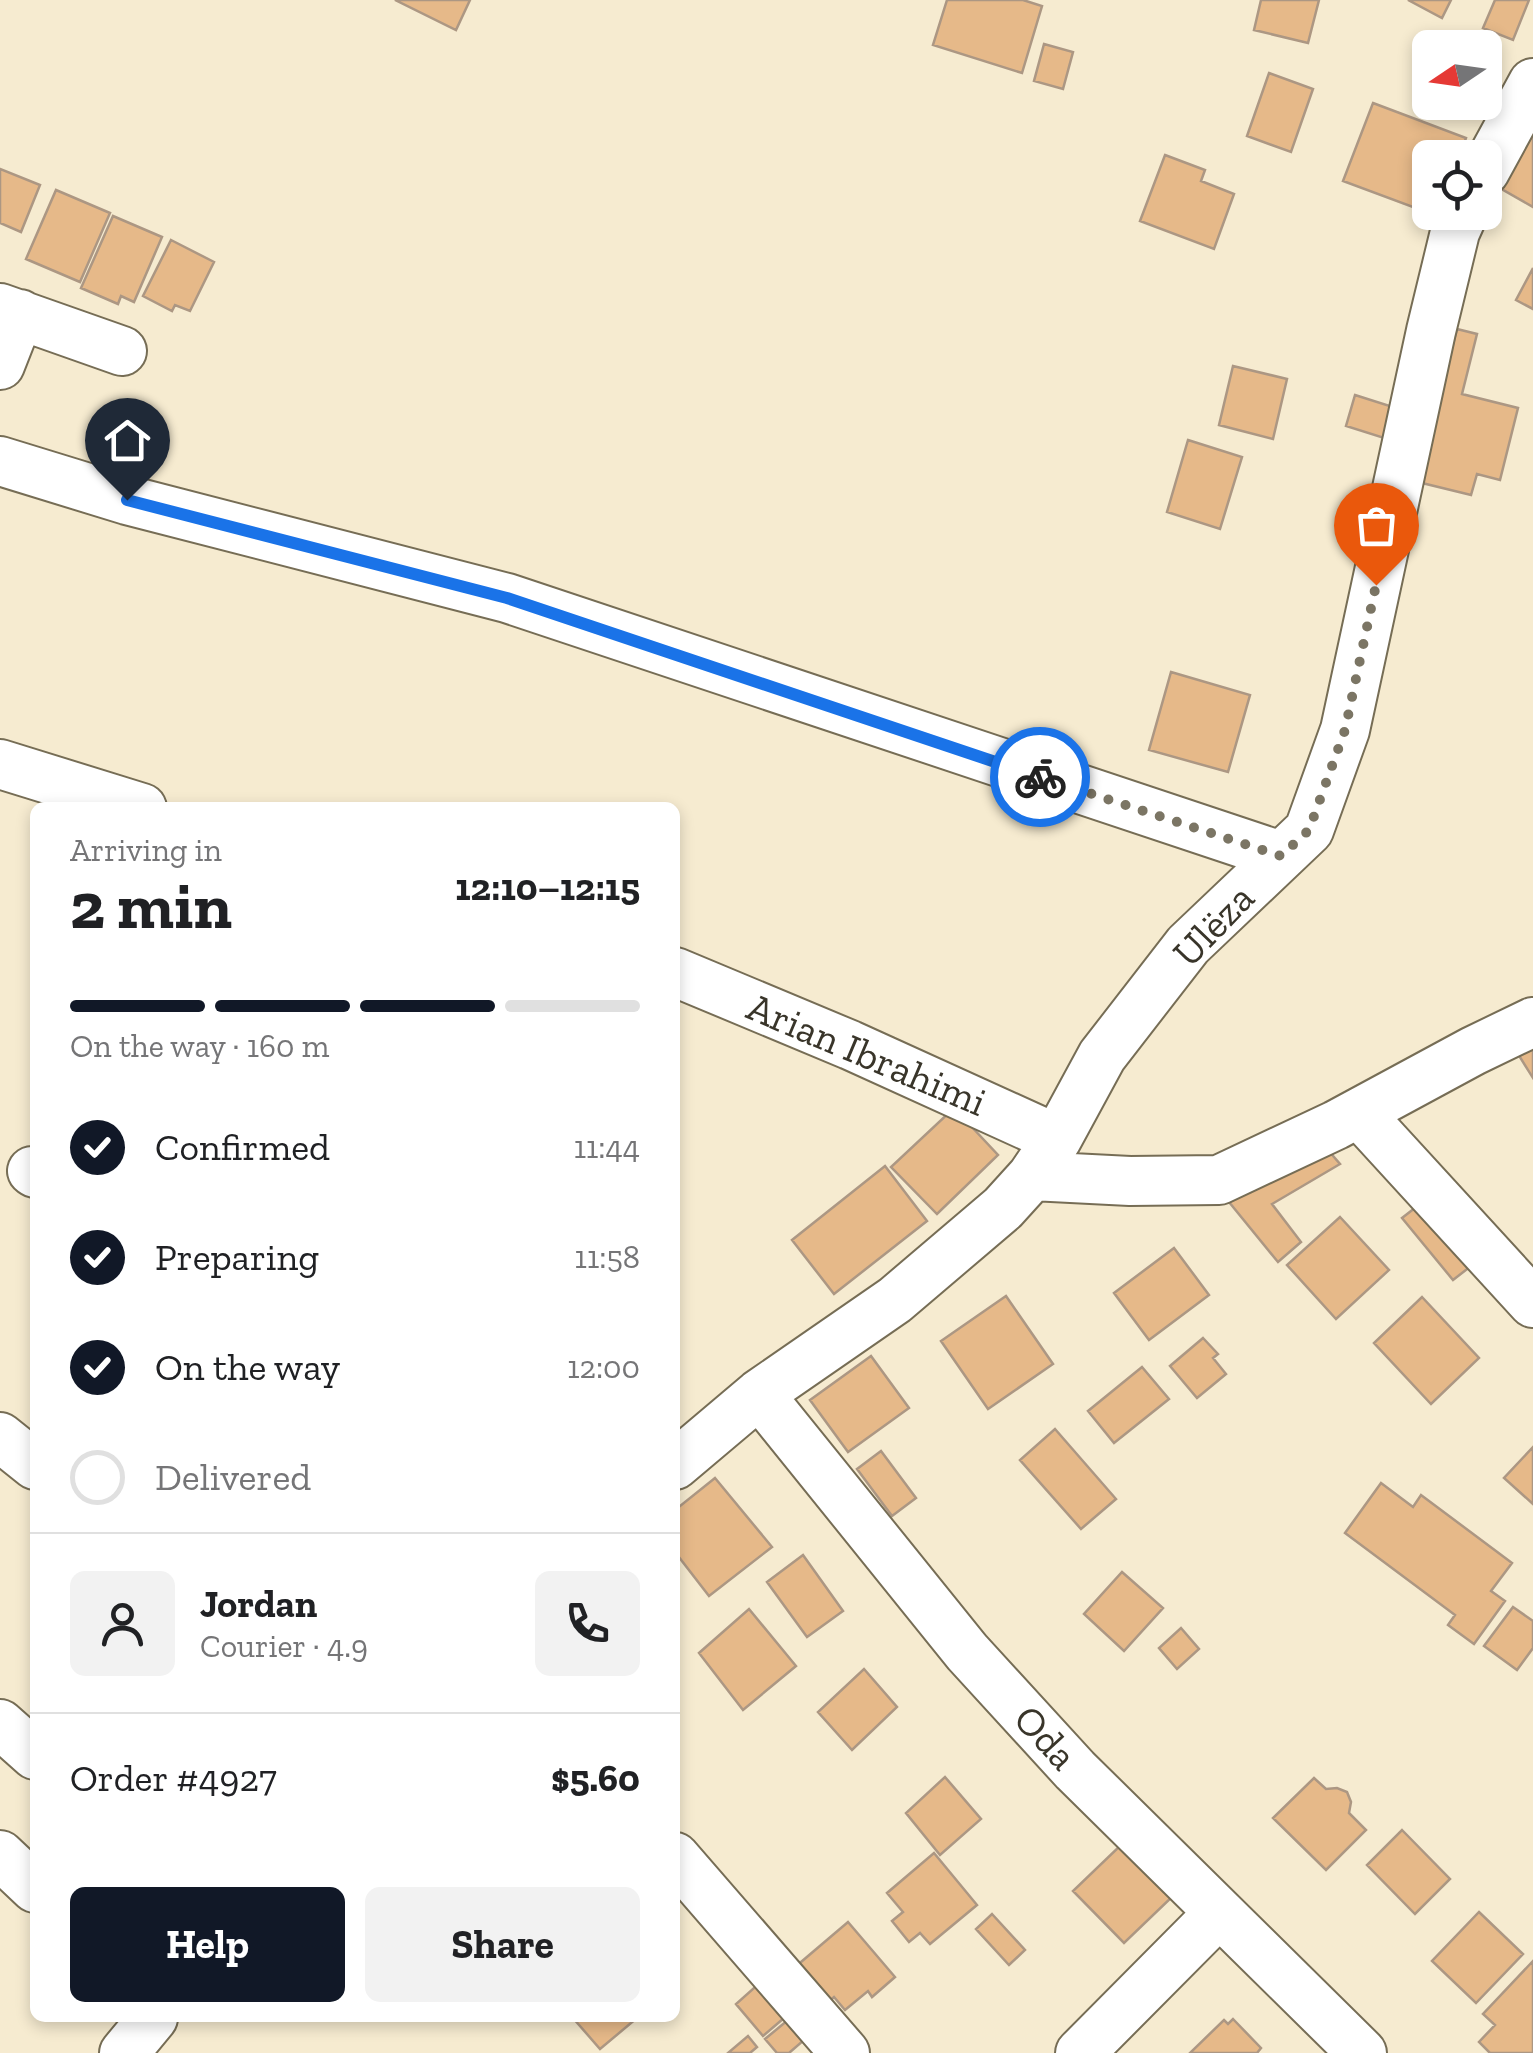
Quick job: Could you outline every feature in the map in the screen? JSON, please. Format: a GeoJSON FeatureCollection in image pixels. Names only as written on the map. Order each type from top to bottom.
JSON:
{"type":"FeatureCollection","features":[{"type":"Feature","properties":{"kind":"street"},"geometry":{"type":"LineString","coordinates":[[1502,140],[1533,83]]}},
{"type":"Feature","properties":{"kind":"street","name":"Ulëza"},"geometry":{"type":"LineString","coordinates":[[680,1461],[760,1394],[895,1300],[1003,1208],[1045,1158],[1102,1056],[1188,945],[1309,830],[1345,730],[1455,230]]}},
{"type":"Feature","properties":{"kind":"street"},"geometry":{"type":"LineString","coordinates":[[0,365],[10,311],[122,351]]}},
{"type":"Feature","properties":{"kind":"street"},"geometry":{"type":"LineString","coordinates":[[0,462],[127,500],[507,598],[1281,856]]}},
{"type":"Feature","properties":{"kind":"street"},"geometry":{"type":"LineString","coordinates":[[0,764],[123,802]]}},
{"type":"Feature","properties":{"kind":"street","name":"Arian Ibrahimi"},"geometry":{"type":"LineString","coordinates":[[680,974],[917,1074],[1045,1158]]}},
{"type":"Feature","properties":{"kind":"street"},"geometry":{"type":"LineString","coordinates":[[1045,1158],[1130,1182],[1219,1180],[1533,1022]]}},
{"type":"Feature","properties":{"kind":"street"},"geometry":{"type":"LineString","coordinates":[[1358,1113],[1533,1303]]}},
{"type":"Feature","properties":{"kind":"street","name":"Oda"},"geometry":{"type":"LineString","coordinates":[[760,1394],[966,1652],[1075,1770],[1362,2053]]}},
{"type":"Feature","properties":{"kind":"street"},"geometry":{"type":"LineString","coordinates":[[0,1437],[30,1461]]}},
{"type":"Feature","properties":{"kind":"street"},"geometry":{"type":"LineString","coordinates":[[0,1724],[30,1751]]}},
{"type":"Feature","properties":{"kind":"street"},"geometry":{"type":"LineString","coordinates":[[0,1854],[30,1883]]}},
{"type":"Feature","properties":{"kind":"street"},"geometry":{"type":"LineString","coordinates":[[680,1863],[846,2053]]}},
{"type":"Feature","properties":{"kind":"street"},"geometry":{"type":"LineString","coordinates":[[1080,2053],[1219,1912]]}},
{"type":"Feature","properties":{"kind":"street"},"geometry":{"type":"LineString","coordinates":[[124,2053],[150,2022]]}},
{"type":"Feature","properties":{"kind":"building"},"geometry":{"type":"Polygon","coordinates":[[[395,0],[470,0],[456,30],[395,0]]]}},
{"type":"Feature","properties":{"kind":"building"},"geometry":{"type":"Polygon","coordinates":[[[947,0],[1023,0],[1042,6],[1022,73],[933,45],[947,0]]]}},
{"type":"Feature","properties":{"kind":"building"},"geometry":{"type":"Polygon","coordinates":[[[1261,0],[1319,0],[1308,43],[1254,30],[1261,0]]]}},
{"type":"Feature","properties":{"kind":"building"},"geometry":{"type":"Polygon","coordinates":[[[1408,0],[1451,0],[1442,18],[1408,0]]]}},
{"type":"Feature","properties":{"kind":"building"},"geometry":{"type":"Polygon","coordinates":[[[1495,0],[1529,0],[1513,40],[1502,36],[1502,30],[1483,28],[1495,0]]]}},
{"type":"Feature","properties":{"kind":"building"},"geometry":{"type":"Polygon","coordinates":[[[1044,44],[1073,52],[1063,89],[1034,81],[1044,44]]]}},
{"type":"Feature","properties":{"kind":"building"},"geometry":{"type":"Polygon","coordinates":[[[1269,73],[1313,89],[1291,152],[1247,136],[1269,73]]]}},
{"type":"Feature","properties":{"kind":"building"},"geometry":{"type":"Polygon","coordinates":[[[1373,103],[1466,138],[1412,140],[1412,207],[1343,181],[1373,103]]]}},
{"type":"Feature","properties":{"kind":"building"},"geometry":{"type":"Polygon","coordinates":[[[1533,127],[1533,207],[1502,189],[1502,180],[1533,127]]]}},
{"type":"Feature","properties":{"kind":"building"},"geometry":{"type":"Polygon","coordinates":[[[1165,155],[1205,170],[1201,181],[1234,194],[1214,249],[1140,221],[1165,155]]]}},
{"type":"Feature","properties":{"kind":"building"},"geometry":{"type":"Polygon","coordinates":[[[0,169],[40,185],[21,232],[0,223],[0,169]]]}},
{"type":"Feature","properties":{"kind":"building"},"geometry":{"type":"Polygon","coordinates":[[[56,190],[110,213],[80,282],[26,259],[56,190]]]}},
{"type":"Feature","properties":{"kind":"building"},"geometry":{"type":"Polygon","coordinates":[[[113,216],[162,237],[134,302],[121,296],[118,304],[81,288],[113,216]]]}},
{"type":"Feature","properties":{"kind":"building"},"geometry":{"type":"Polygon","coordinates":[[[171,240],[214,262],[190,311],[175,305],[172,311],[143,296],[171,240]]]}},
{"type":"Feature","properties":{"kind":"building"},"geometry":{"type":"Polygon","coordinates":[[[1533,268],[1533,309],[1516,300],[1533,268]]]}},
{"type":"Feature","properties":{"kind":"building"},"geometry":{"type":"Polygon","coordinates":[[[1457,329],[1477,334],[1462,394],[1518,408],[1500,480],[1477,474],[1471,495],[1418,482],[1457,329]]]}},
{"type":"Feature","properties":{"kind":"building"},"geometry":{"type":"Polygon","coordinates":[[[1233,366],[1287,379],[1273,439],[1219,425],[1233,366]]]}},
{"type":"Feature","properties":{"kind":"building"},"geometry":{"type":"Polygon","coordinates":[[[1355,395],[1393,407],[1384,438],[1346,426],[1355,395]]]}},
{"type":"Feature","properties":{"kind":"building"},"geometry":{"type":"Polygon","coordinates":[[[1188,440],[1242,457],[1220,529],[1167,512],[1188,440]]]}},
{"type":"Feature","properties":{"kind":"building"},"geometry":{"type":"Polygon","coordinates":[[[1171,672],[1250,695],[1228,772],[1149,750],[1171,672]]]}},
{"type":"Feature","properties":{"kind":"building"},"geometry":{"type":"Polygon","coordinates":[[[1533,1045],[1533,1078],[1518,1054],[1533,1045]]]}},
{"type":"Feature","properties":{"kind":"building"},"geometry":{"type":"Polygon","coordinates":[[[954,1108],[998,1155],[937,1214],[891,1167],[954,1108]]]}},
{"type":"Feature","properties":{"kind":"building"},"geometry":{"type":"Polygon","coordinates":[[[1321,1142],[1340,1164],[1272,1204],[1301,1242],[1278,1262],[1220,1191],[1321,1142]]]}},
{"type":"Feature","properties":{"kind":"building"},"geometry":{"type":"Polygon","coordinates":[[[885,1166],[927,1221],[834,1294],[792,1240],[885,1166]]]}},
{"type":"Feature","properties":{"kind":"building"},"geometry":{"type":"Polygon","coordinates":[[[1420,1204],[1471,1266],[1453,1280],[1402,1218],[1420,1204]]]}},
{"type":"Feature","properties":{"kind":"building"},"geometry":{"type":"Polygon","coordinates":[[[1340,1217],[1389,1270],[1336,1319],[1287,1265],[1340,1217]]]}},
{"type":"Feature","properties":{"kind":"building"},"geometry":{"type":"Polygon","coordinates":[[[1174,1248],[1209,1295],[1149,1340],[1114,1293],[1174,1248]]]}},
{"type":"Feature","properties":{"kind":"building"},"geometry":{"type":"Polygon","coordinates":[[[1006,1296],[1053,1364],[988,1409],[941,1341],[1006,1296]]]}},
{"type":"Feature","properties":{"kind":"building"},"geometry":{"type":"Polygon","coordinates":[[[1422,1297],[1479,1358],[1431,1404],[1374,1343],[1422,1297]]]}},
{"type":"Feature","properties":{"kind":"building"},"geometry":{"type":"Polygon","coordinates":[[[1203,1338],[1218,1354],[1213,1358],[1226,1374],[1197,1398],[1170,1366],[1203,1338]]]}},
{"type":"Feature","properties":{"kind":"building"},"geometry":{"type":"Polygon","coordinates":[[[871,1356],[909,1408],[848,1452],[810,1400],[871,1356]]]}},
{"type":"Feature","properties":{"kind":"building"},"geometry":{"type":"Polygon","coordinates":[[[1142,1367],[1169,1399],[1114,1443],[1088,1411],[1142,1367]]]}},
{"type":"Feature","properties":{"kind":"building"},"geometry":{"type":"Polygon","coordinates":[[[1055,1429],[1116,1499],[1081,1529],[1020,1460],[1055,1429]]]}},
{"type":"Feature","properties":{"kind":"building"},"geometry":{"type":"Polygon","coordinates":[[[1533,1447],[1533,1504],[1504,1478],[1533,1447]]]}},
{"type":"Feature","properties":{"kind":"building"},"geometry":{"type":"Polygon","coordinates":[[[881,1451],[916,1498],[892,1516],[857,1469],[881,1451]]]}},
{"type":"Feature","properties":{"kind":"building"},"geometry":{"type":"Polygon","coordinates":[[[715,1478],[772,1547],[709,1596],[680,1558],[680,1506],[715,1478]]]}},
{"type":"Feature","properties":{"kind":"building"},"geometry":{"type":"Polygon","coordinates":[[[1381,1483],[1413,1507],[1421,1495],[1512,1563],[1491,1591],[1505,1601],[1474,1644],[1448,1625],[1455,1615],[1345,1533],[1381,1483]]]}},
{"type":"Feature","properties":{"kind":"building"},"geometry":{"type":"Polygon","coordinates":[[[803,1555],[843,1611],[807,1637],[767,1582],[803,1555]]]}},
{"type":"Feature","properties":{"kind":"building"},"geometry":{"type":"Polygon","coordinates":[[[1122,1572],[1163,1608],[1124,1651],[1084,1614],[1122,1572]]]}},
{"type":"Feature","properties":{"kind":"building"},"geometry":{"type":"Polygon","coordinates":[[[1513,1607],[1533,1621],[1533,1648],[1517,1670],[1484,1646],[1513,1607]]]}},
{"type":"Feature","properties":{"kind":"building"},"geometry":{"type":"Polygon","coordinates":[[[749,1609],[796,1666],[743,1710],[699,1653],[749,1609]]]}},
{"type":"Feature","properties":{"kind":"building"},"geometry":{"type":"Polygon","coordinates":[[[1181,1628],[1199,1649],[1177,1669],[1159,1648],[1181,1628]]]}},
{"type":"Feature","properties":{"kind":"building"},"geometry":{"type":"Polygon","coordinates":[[[864,1669],[897,1707],[852,1750],[818,1712],[864,1669]]]}},
{"type":"Feature","properties":{"kind":"building"},"geometry":{"type":"Polygon","coordinates":[[[945,1777],[981,1819],[940,1855],[906,1813],[945,1777]]]}},
{"type":"Feature","properties":{"kind":"building"},"geometry":{"type":"Polygon","coordinates":[[[1314,1778],[1326,1789],[1347,1792],[1351,1802],[1349,1813],[1366,1830],[1326,1870],[1273,1818],[1314,1778]]]}},
{"type":"Feature","properties":{"kind":"building"},"geometry":{"type":"Polygon","coordinates":[[[1402,1830],[1450,1879],[1415,1914],[1367,1865],[1402,1830]]]}},
{"type":"Feature","properties":{"kind":"building"},"geometry":{"type":"Polygon","coordinates":[[[1123,1843],[1173,1896],[1124,1943],[1073,1891],[1123,1843]]]}},
{"type":"Feature","properties":{"kind":"building"},"geometry":{"type":"Polygon","coordinates":[[[934,1853],[977,1905],[930,1944],[920,1933],[909,1942],[892,1921],[903,1912],[887,1893],[934,1853]]]}},
{"type":"Feature","properties":{"kind":"building"},"geometry":{"type":"Polygon","coordinates":[[[1479,1912],[1523,1954],[1476,2003],[1432,1961],[1479,1912]]]}},
{"type":"Feature","properties":{"kind":"building"},"geometry":{"type":"Polygon","coordinates":[[[992,1914],[1025,1950],[1009,1965],[976,1929],[992,1914]]]}},
{"type":"Feature","properties":{"kind":"building"},"geometry":{"type":"Polygon","coordinates":[[[848,1922],[895,1977],[872,1997],[868,1991],[845,2010],[834,1997],[825,2005],[794,1968],[848,1922]]]}},
{"type":"Feature","properties":{"kind":"building"},"geometry":{"type":"Polygon","coordinates":[[[1533,1961],[1533,2053],[1490,2053],[1479,2042],[1495,2025],[1483,2014],[1533,1961]]]}},
{"type":"Feature","properties":{"kind":"building"},"geometry":{"type":"Polygon","coordinates":[[[763,1980],[791,2012],[763,2036],[736,2004],[763,1980]]]}},
{"type":"Feature","properties":{"kind":"building"},"geometry":{"type":"Polygon","coordinates":[[[794,2015],[811,2034],[789,2053],[777,2053],[765,2039],[794,2015]]]}},
{"type":"Feature","properties":{"kind":"building"},"geometry":{"type":"Polygon","coordinates":[[[1233,2019],[1261,2048],[1257,2053],[1190,2053],[1224,2020],[1228,2024],[1233,2019]]]}},
{"type":"Feature","properties":{"kind":"building"},"geometry":{"type":"Polygon","coordinates":[[[576,2022],[632,2022],[600,2049],[576,2022]]]}},
{"type":"Feature","properties":{"kind":"building"},"geometry":{"type":"Polygon","coordinates":[[[748,2036],[757,2047],[750,2053],[728,2053],[748,2036]]]}},
{"type":"Feature","properties":{"kind":"way so far"},"geometry":{"type":"LineString","coordinates":[[1040,777],[1281,856],[1309,830],[1345,730],[1376,585]]}},
{"type":"Feature","properties":{"kind":"route"},"geometry":{"type":"LineString","coordinates":[[127,500],[507,598],[1040,777]]}}]}
